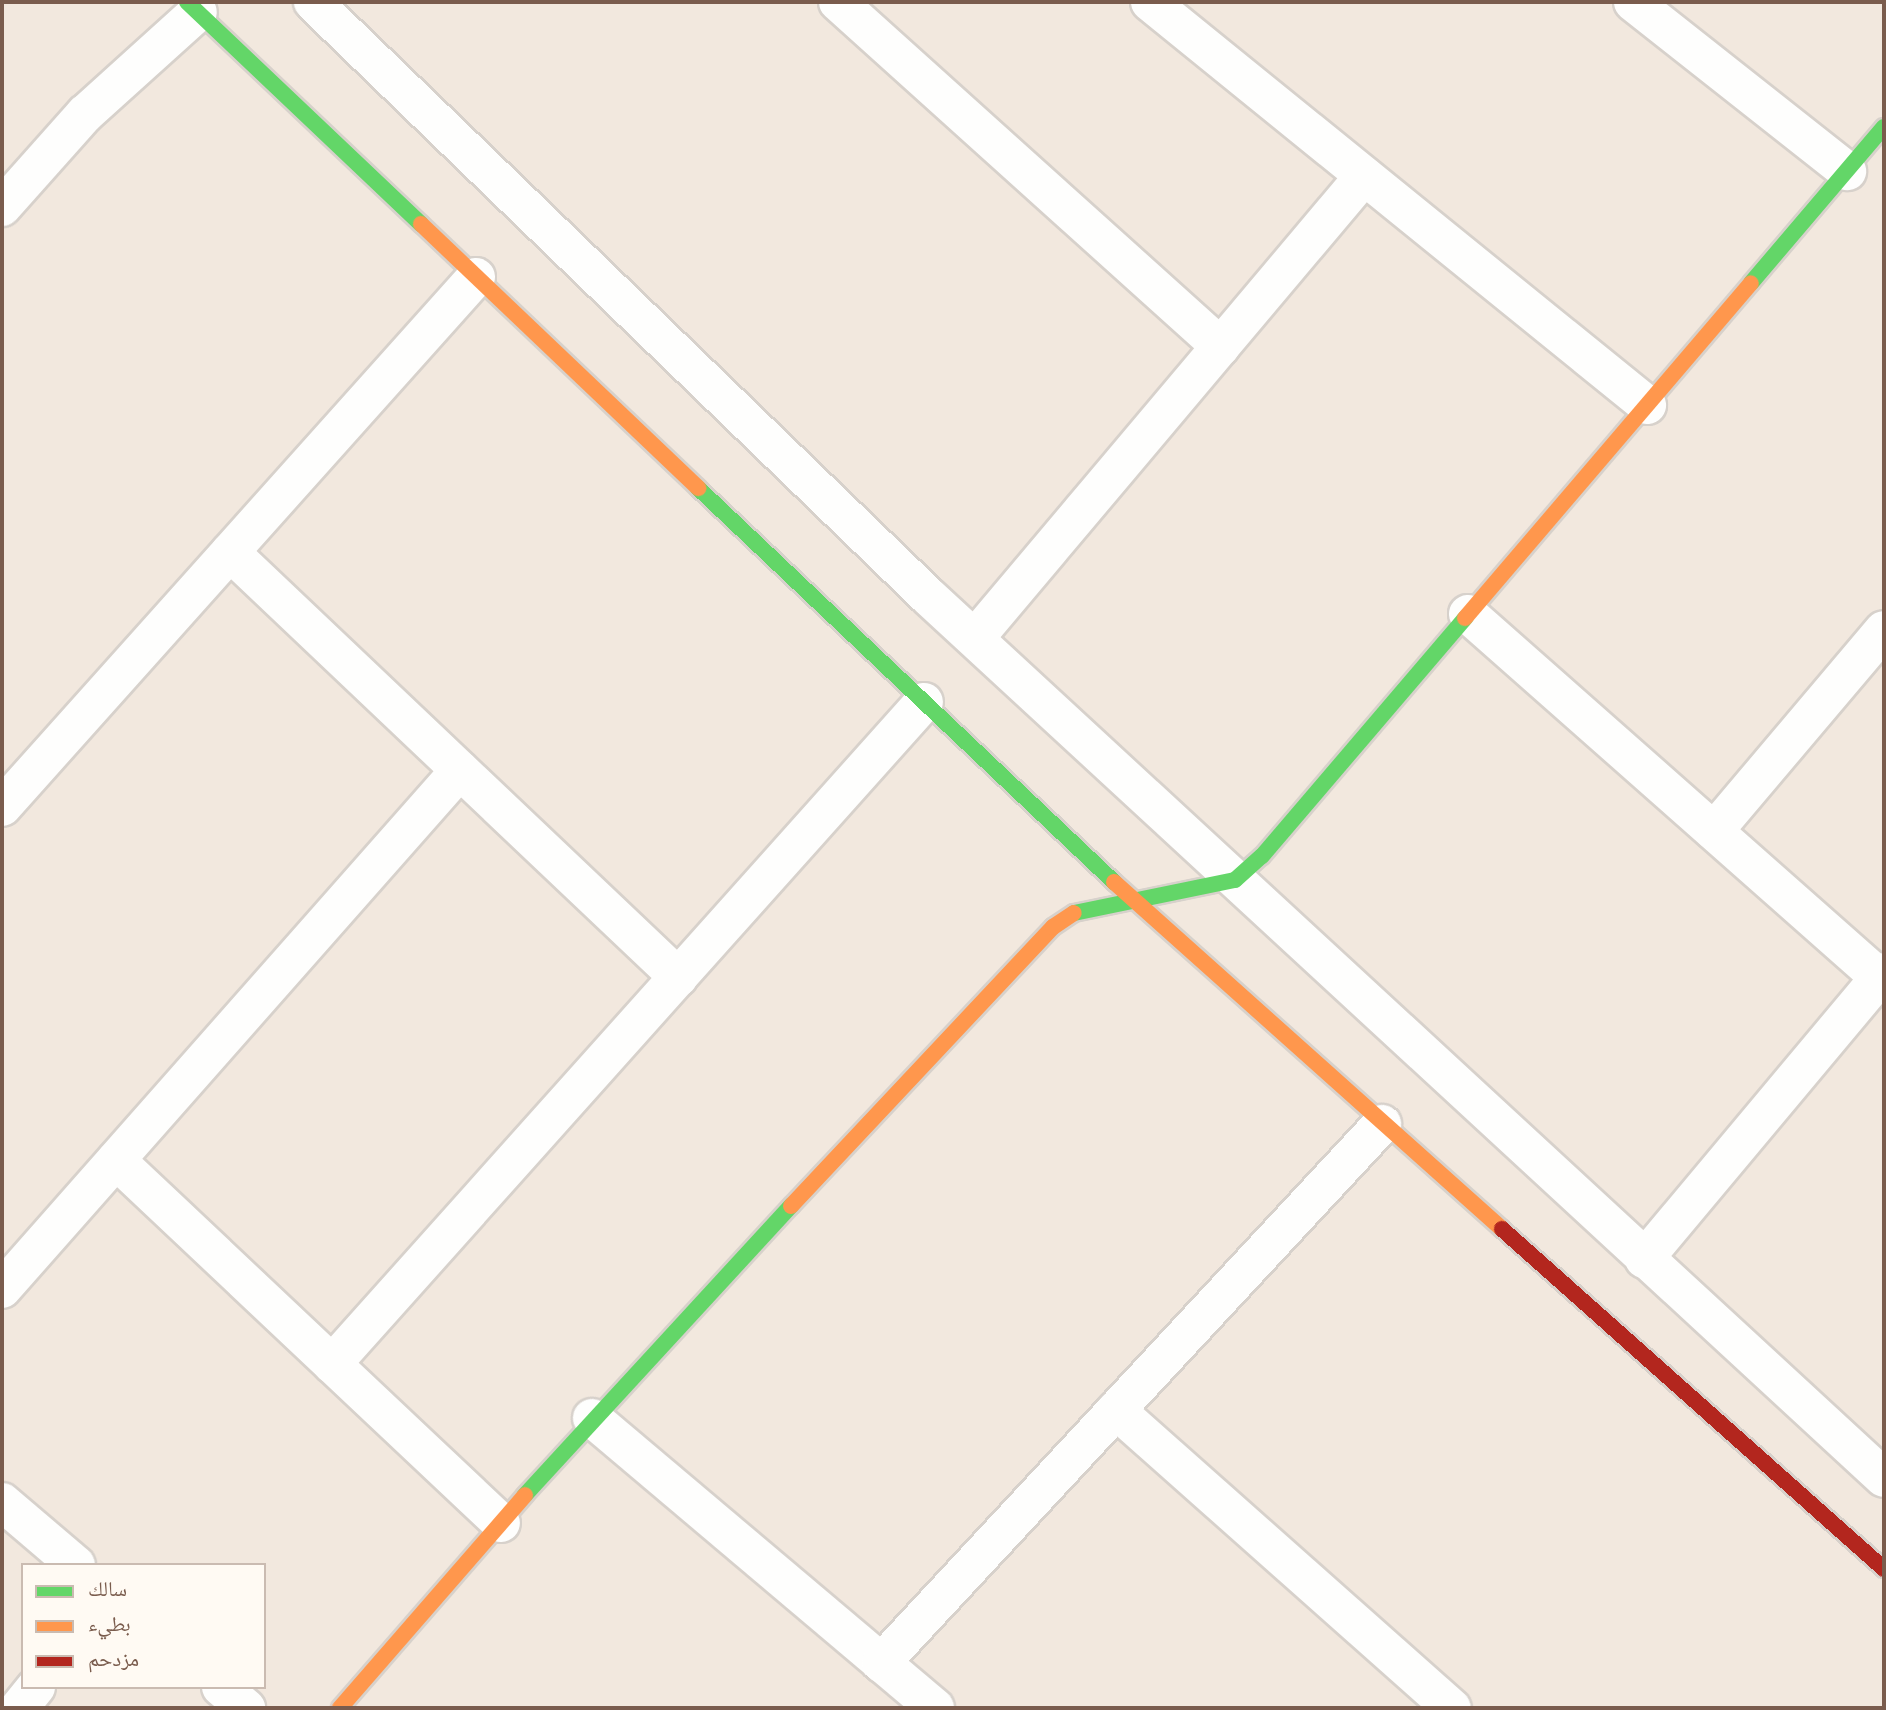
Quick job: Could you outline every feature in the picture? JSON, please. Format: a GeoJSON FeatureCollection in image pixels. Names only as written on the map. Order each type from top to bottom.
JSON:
{"type":"FeatureCollection","features":[{"type":"Feature","properties":{"kind":"street"},"geometry":{"type":"LineString","coordinates":[[313,2],[975,638],[1884,1478]]}},
{"type":"Feature","properties":{"kind":"street"},"geometry":{"type":"LineString","coordinates":[[838,2],[1220,347]]}},
{"type":"Feature","properties":{"kind":"street"},"geometry":{"type":"LineString","coordinates":[[1150,2],[1647,405]]}},
{"type":"Feature","properties":{"kind":"street"},"geometry":{"type":"LineString","coordinates":[[1633,2],[1847,171]]}},
{"type":"Feature","properties":{"kind":"street"},"geometry":{"type":"LineString","coordinates":[[2,207],[85,114],[192,7],[1135,901],[1884,1569]]}},
{"type":"Feature","properties":{"kind":"street"},"geometry":{"type":"LineString","coordinates":[[340,1708],[592,1418],[1053,927],[1085,909],[1183,895],[1235,880],[1262,856],[1884,127]]}},
{"type":"Feature","properties":{"kind":"street"},"geometry":{"type":"LineString","coordinates":[[975,638],[1364,176]]}},
{"type":"Feature","properties":{"kind":"street"},"geometry":{"type":"LineString","coordinates":[[2,807],[476,276]]}},
{"type":"Feature","properties":{"kind":"street"},"geometry":{"type":"LineString","coordinates":[[230,552],[678,978]]}},
{"type":"Feature","properties":{"kind":"street"},"geometry":{"type":"LineString","coordinates":[[1468,614],[1882,975],[1644,1259]]}},
{"type":"Feature","properties":{"kind":"street"},"geometry":{"type":"LineString","coordinates":[[1714,831],[1884,630]]}},
{"type":"Feature","properties":{"kind":"street"},"geometry":{"type":"LineString","coordinates":[[332,1364],[924,702]]}},
{"type":"Feature","properties":{"kind":"street"},"geometry":{"type":"LineString","coordinates":[[2,1289],[460,770]]}},
{"type":"Feature","properties":{"kind":"street"},"geometry":{"type":"LineString","coordinates":[[881,1663],[1382,1124]]}},
{"type":"Feature","properties":{"kind":"street"},"geometry":{"type":"LineString","coordinates":[[116,1160],[500,1522]]}},
{"type":"Feature","properties":{"kind":"street"},"geometry":{"type":"LineString","coordinates":[[1116,1410],[1452,1708]]}},
{"type":"Feature","properties":{"kind":"street"},"geometry":{"type":"LineString","coordinates":[[592,1418],[934,1708]]}},
{"type":"Feature","properties":{"kind":"street"},"geometry":{"type":"LineString","coordinates":[[2,1502],[74,1563]]}},
{"type":"Feature","properties":{"kind":"street"},"geometry":{"type":"LineString","coordinates":[[19,1708],[34,1689]]}},
{"type":"Feature","properties":{"kind":"street"},"geometry":{"type":"LineString","coordinates":[[223,1689],[246,1708]]}},
{"type":"Feature","properties":{"kind":"shaded area"},"geometry":{"type":"Polygon","coordinates":[[[2,2],[1884,2],[1884,1708],[2,1708],[2,2]]]}},
{"type":"Feature","properties":{"kind":"traffic: fast"},"geometry":{"type":"LineString","coordinates":[[187,2],[421,224]]}},
{"type":"Feature","properties":{"kind":"traffic: fast"},"geometry":{"type":"LineString","coordinates":[[1751,283],[1884,127]]}},
{"type":"Feature","properties":{"kind":"traffic: fast"},"geometry":{"type":"LineString","coordinates":[[698,488],[1114,882]]}},
{"type":"Feature","properties":{"kind":"traffic: fast"},"geometry":{"type":"LineString","coordinates":[[1074,913],[1235,880],[1262,856],[1465,618]]}},
{"type":"Feature","properties":{"kind":"traffic: fast"},"geometry":{"type":"LineString","coordinates":[[525,1495],[791,1206]]}},
{"type":"Feature","properties":{"kind":"traffic: slow"},"geometry":{"type":"LineString","coordinates":[[421,224],[698,488]]}},
{"type":"Feature","properties":{"kind":"traffic: slow"},"geometry":{"type":"LineString","coordinates":[[1465,618],[1751,283]]}},
{"type":"Feature","properties":{"kind":"traffic: slow"},"geometry":{"type":"LineString","coordinates":[[1114,882],[1502,1229]]}},
{"type":"Feature","properties":{"kind":"traffic: slow"},"geometry":{"type":"LineString","coordinates":[[791,1206],[1053,927],[1074,913]]}},
{"type":"Feature","properties":{"kind":"traffic: slow"},"geometry":{"type":"LineString","coordinates":[[340,1708],[525,1495]]}},
{"type":"Feature","properties":{"kind":"traffic: jam"},"geometry":{"type":"LineString","coordinates":[[1502,1229],[1884,1569]]}}]}
